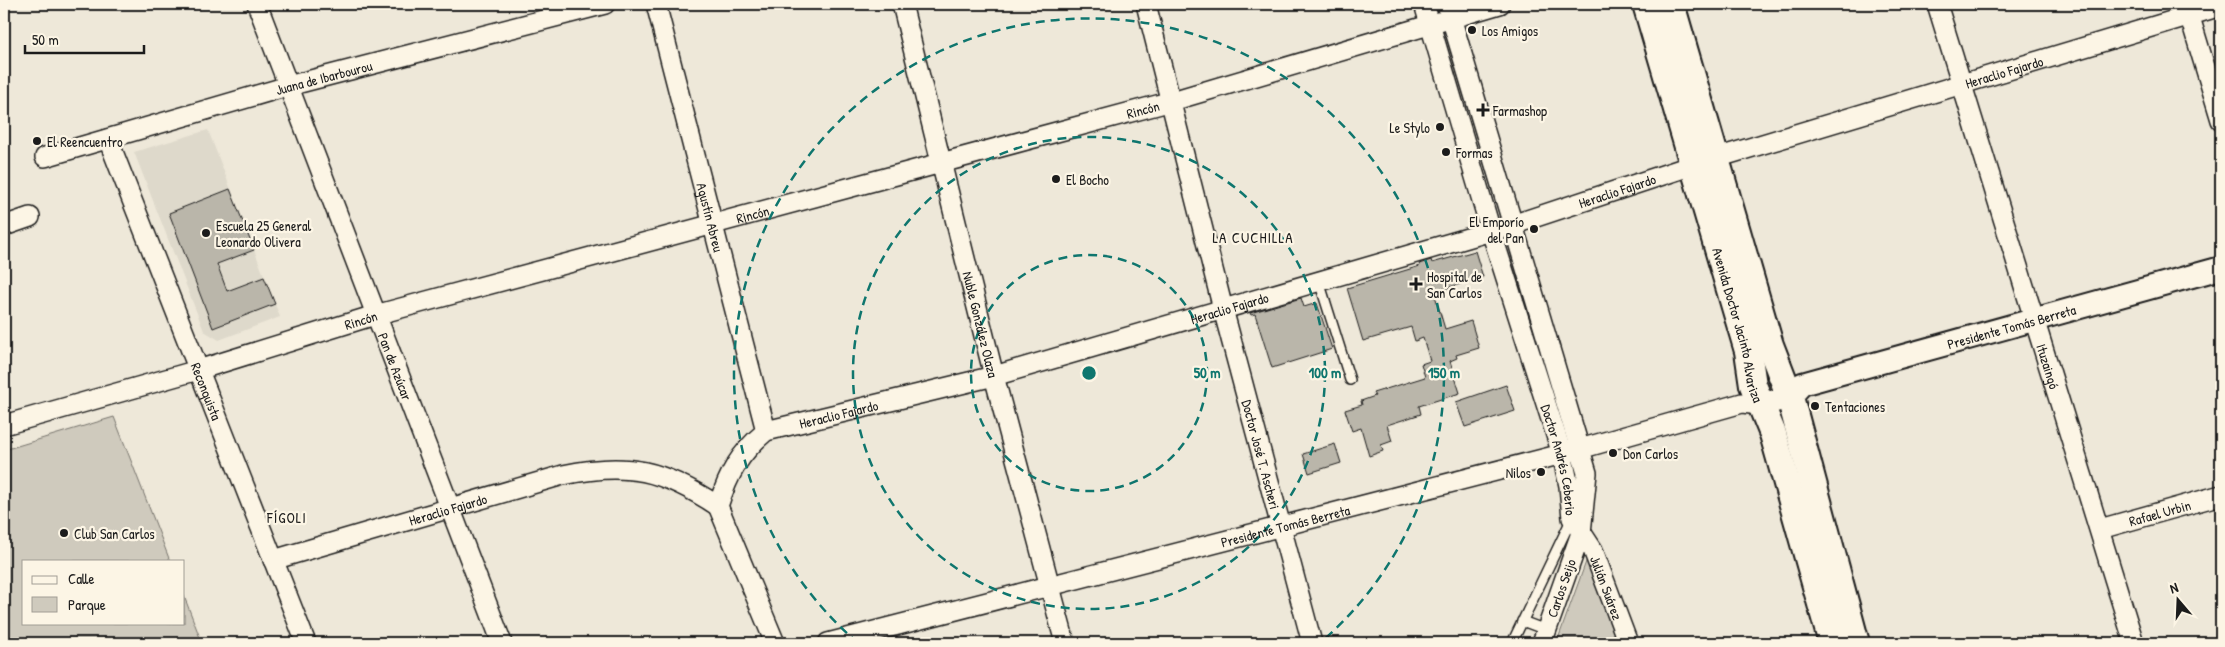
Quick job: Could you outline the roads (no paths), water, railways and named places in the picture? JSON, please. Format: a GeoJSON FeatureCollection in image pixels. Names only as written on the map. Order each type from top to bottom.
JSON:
{"type":"FeatureCollection","features":[{"type":"Feature","properties":{"kind":"main road","name":"Avenida Doctor Jacinto Alvariza"},"geometry":{"type":"LineString","coordinates":[[1646,4],[1770,345],[1791,386],[1856,643]]}},
{"type":"Feature","properties":{"kind":"main road","name":"Avenida Doctor Jacinto Alvariza"},"geometry":{"type":"LineString","coordinates":[[1671,4],[1748,351],[1752,398],[1773,434],[1832,643]]}},
{"type":"Feature","properties":{"kind":"street","name":"Pan de Azúcar"},"geometry":{"type":"LineString","coordinates":[[257,4],[502,643]]}},
{"type":"Feature","properties":{"kind":"street","name":"Juana de Ibarbourou"},"geometry":{"type":"LineString","coordinates":[[45,157],[288,86],[605,4]]}},
{"type":"Feature","properties":{"kind":"street","name":"Agustín Abreu"},"geometry":{"type":"LineString","coordinates":[[656,4],[766,432]]}},
{"type":"Feature","properties":{"kind":"street","name":"Nuble González Olaza"},"geometry":{"type":"LineString","coordinates":[[902,4],[994,376],[1065,643]]}},
{"type":"Feature","properties":{"kind":"street","name":"Doctor José T. Ascheri"},"geometry":{"type":"LineString","coordinates":[[1146,4],[1312,643]]}},
{"type":"Feature","properties":{"kind":"street","name":"Doctor Andrés Ceberio"},"geometry":{"type":"LineString","coordinates":[[1424,4],[1491,231],[1562,454],[1576,526]]}},
{"type":"Feature","properties":{"kind":"street","name":"Rincón"},"geometry":{"type":"LineString","coordinates":[[4,425],[198,370],[375,315],[1172,101],[1431,25],[1449,11],[1500,4]]}},
{"type":"Feature","properties":{"kind":"street","name":"Ituzaingó"},"geometry":{"type":"LineString","coordinates":[[1937,4],[2134,643]]}},
{"type":"Feature","properties":{"kind":"street","name":"Heraclio Fajardo"},"geometry":{"type":"LineString","coordinates":[[273,560],[563,475],[590,469],[617,467],[644,471],[687,486],[718,506],[732,472],[746,448],[766,432],[994,376],[1512,225],[1705,162],[1963,85],[2188,10],[2221,6]]}},
{"type":"Feature","properties":{"kind":"street"},"geometry":{"type":"LineString","coordinates":[[2188,10],[2221,120]]}},
{"type":"Feature","properties":{"kind":"street","name":"Doctor Andrés Ceberio"},"geometry":{"type":"LineString","coordinates":[[1449,11],[1587,473],[1576,526]]}},
{"type":"Feature","properties":{"kind":"street","name":"Reconquista"},"geometry":{"type":"LineString","coordinates":[[108,139],[306,643]]}},
{"type":"Feature","properties":{"kind":"street"},"geometry":{"type":"LineString","coordinates":[[4,226],[30,217]]}},
{"type":"Feature","properties":{"kind":"street","name":"Presidente Tomás Berreta"},"geometry":{"type":"LineString","coordinates":[[828,643],[1050,588],[1562,454],[1791,386],[2221,268]]}},
{"type":"Feature","properties":{"kind":"street","name":"Rafael Urbin"},"geometry":{"type":"LineString","coordinates":[[2100,529],[2221,495]]}},
{"type":"Feature","properties":{"kind":"street"},"geometry":{"type":"LineString","coordinates":[[718,506],[775,643]]}},
{"type":"Feature","properties":{"kind":"street","name":"Carlos Seijo"},"geometry":{"type":"LineString","coordinates":[[1544,637],[1576,526]]}},
{"type":"Feature","properties":{"kind":"street","name":"Julián Suárez"},"geometry":{"type":"LineString","coordinates":[[1576,526],[1593,550],[1628,643]]}},
{"type":"Feature","properties":{"kind":"lane"},"geometry":{"type":"LineString","coordinates":[[1319,281],[1350,380]]}},
{"type":"Feature","properties":{"kind":"lane"},"geometry":{"type":"LineString","coordinates":[[1512,643],[1522,621],[1576,526]]}},
{"type":"Feature","properties":{"kind":"lane"},"geometry":{"type":"LineString","coordinates":[[1522,621],[1544,637]]}},
{"type":"Feature","properties":{"kind":"place","name":"Los Amigos"},"geometry":{"type":"Point","coordinates":[1472,30]}},
{"type":"Feature","properties":{"kind":"place","name":"Farmashop"},"geometry":{"type":"Point","coordinates":[1483,110]}},
{"type":"Feature","properties":{"kind":"place","name":"Le Stylo"},"geometry":{"type":"Point","coordinates":[1440,127]}},
{"type":"Feature","properties":{"kind":"place","name":"El Reencuentro"},"geometry":{"type":"Point","coordinates":[37,141]}},
{"type":"Feature","properties":{"kind":"place","name":"Formas"},"geometry":{"type":"Point","coordinates":[1446,152]}},
{"type":"Feature","properties":{"kind":"place","name":"El Bocho"},"geometry":{"type":"Point","coordinates":[1056,179]}},
{"type":"Feature","properties":{"kind":"place","name":"El Emporío del Pan"},"geometry":{"type":"Point","coordinates":[1534,229]}},
{"type":"Feature","properties":{"kind":"place","name":"Escuela 25 General Leonardo Olivera"},"geometry":{"type":"Point","coordinates":[206,233]}},
{"type":"Feature","properties":{"kind":"place","name":"Hospital de San Carlos"},"geometry":{"type":"Point","coordinates":[1416,284]}},
{"type":"Feature","properties":{"kind":"place","name":"Tentaciones"},"geometry":{"type":"Point","coordinates":[1815,406]}},
{"type":"Feature","properties":{"kind":"place","name":"Don Carlos"},"geometry":{"type":"Point","coordinates":[1613,453]}},
{"type":"Feature","properties":{"kind":"place","name":"Nilos"},"geometry":{"type":"Point","coordinates":[1541,472]}},
{"type":"Feature","properties":{"kind":"place","name":"Club San Carlos"},"geometry":{"type":"Point","coordinates":[64,533]}},
{"type":"Feature","properties":{"kind":"district","name":"LA CUCHILLA"},"geometry":{"type":"Point","coordinates":[1253,237]}},
{"type":"Feature","properties":{"kind":"district","name":"FÍGOLI"},"geometry":{"type":"Point","coordinates":[287,517]}}]}
